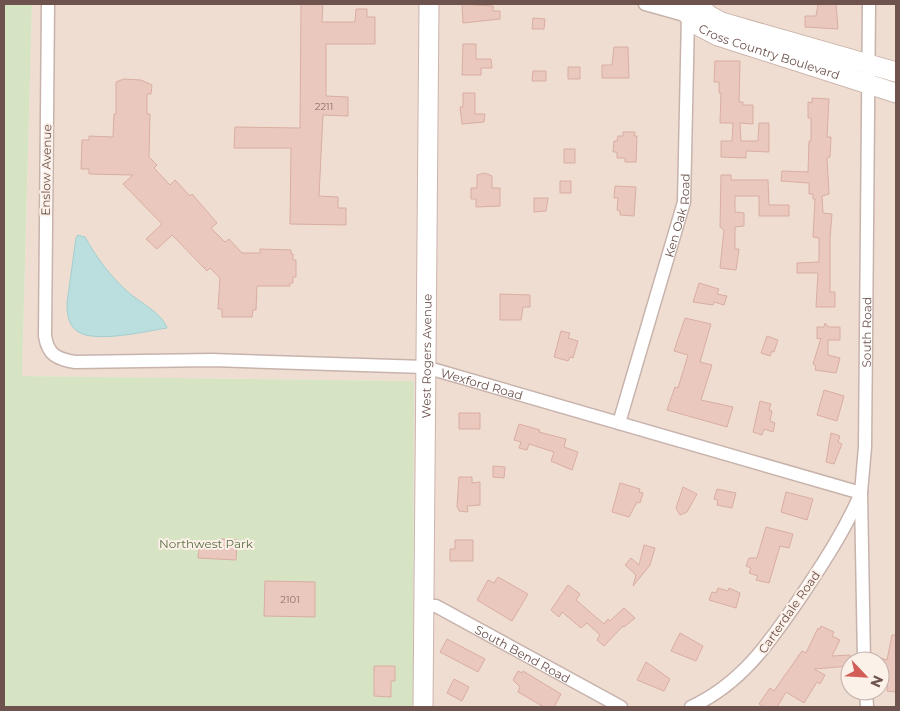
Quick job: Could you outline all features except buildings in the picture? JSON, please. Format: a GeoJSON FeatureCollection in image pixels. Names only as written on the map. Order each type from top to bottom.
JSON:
{"type":"FeatureCollection","features":[{"type":"Feature","properties":{"kind":"street","name":"Enslow Avenue"},"geometry":{"type":"LineString","coordinates":[[45,336],[48,4]]}},
{"type":"Feature","properties":{"kind":"street","name":"West Rogers Avenue"},"geometry":{"type":"LineString","coordinates":[[424,707],[429,4]]}},
{"type":"Feature","properties":{"kind":"street","name":"Cross Country Boulevard"},"geometry":{"type":"LineString","coordinates":[[645,4],[691,7],[697,25],[718,36],[868,73],[896,72]]}},
{"type":"Feature","properties":{"kind":"street","name":"South Road"},"geometry":{"type":"LineString","coordinates":[[864,651],[861,493],[865,448],[869,4]]}},
{"type":"Feature","properties":{"kind":"street","name":"Ken Oak Road"},"geometry":{"type":"LineString","coordinates":[[619,423],[684,202],[691,7]]}},
{"type":"Feature","properties":{"kind":"street","name":"Cross Country Boulevard"},"geometry":{"type":"LineString","coordinates":[[868,73],[896,93]]}},
{"type":"Feature","properties":{"kind":"street","name":"Wexford Road"},"geometry":{"type":"LineString","coordinates":[[45,336],[50,353],[56,358],[75,362],[212,360],[425,367],[861,493]]}},
{"type":"Feature","properties":{"kind":"street","name":"Carterdale Road"},"geometry":{"type":"LineString","coordinates":[[691,707],[720,691],[756,659],[832,550],[861,493]]}},
{"type":"Feature","properties":{"kind":"street","name":"South Bend Road"},"geometry":{"type":"LineString","coordinates":[[425,606],[436,606],[621,707]]}},
{"type":"Feature","properties":{"kind":"shaded area"},"geometry":{"type":"Polygon","coordinates":[[[32,4],[896,4],[896,707],[413,707],[414,381],[22,376],[32,4]]]}},
{"type":"Feature","properties":{"kind":"green space","name":"Northwest Park"},"geometry":{"type":"Polygon","coordinates":[[[4,4],[32,4],[22,376],[414,381],[413,707],[4,707],[4,4]]]}},
{"type":"Feature","properties":{"kind":"water"},"geometry":{"type":"Polygon","coordinates":[[[78,235],[85,237],[109,273],[128,292],[160,317],[167,328],[107,337],[85,335],[72,326],[67,311],[67,303],[78,235]]]}}]}
